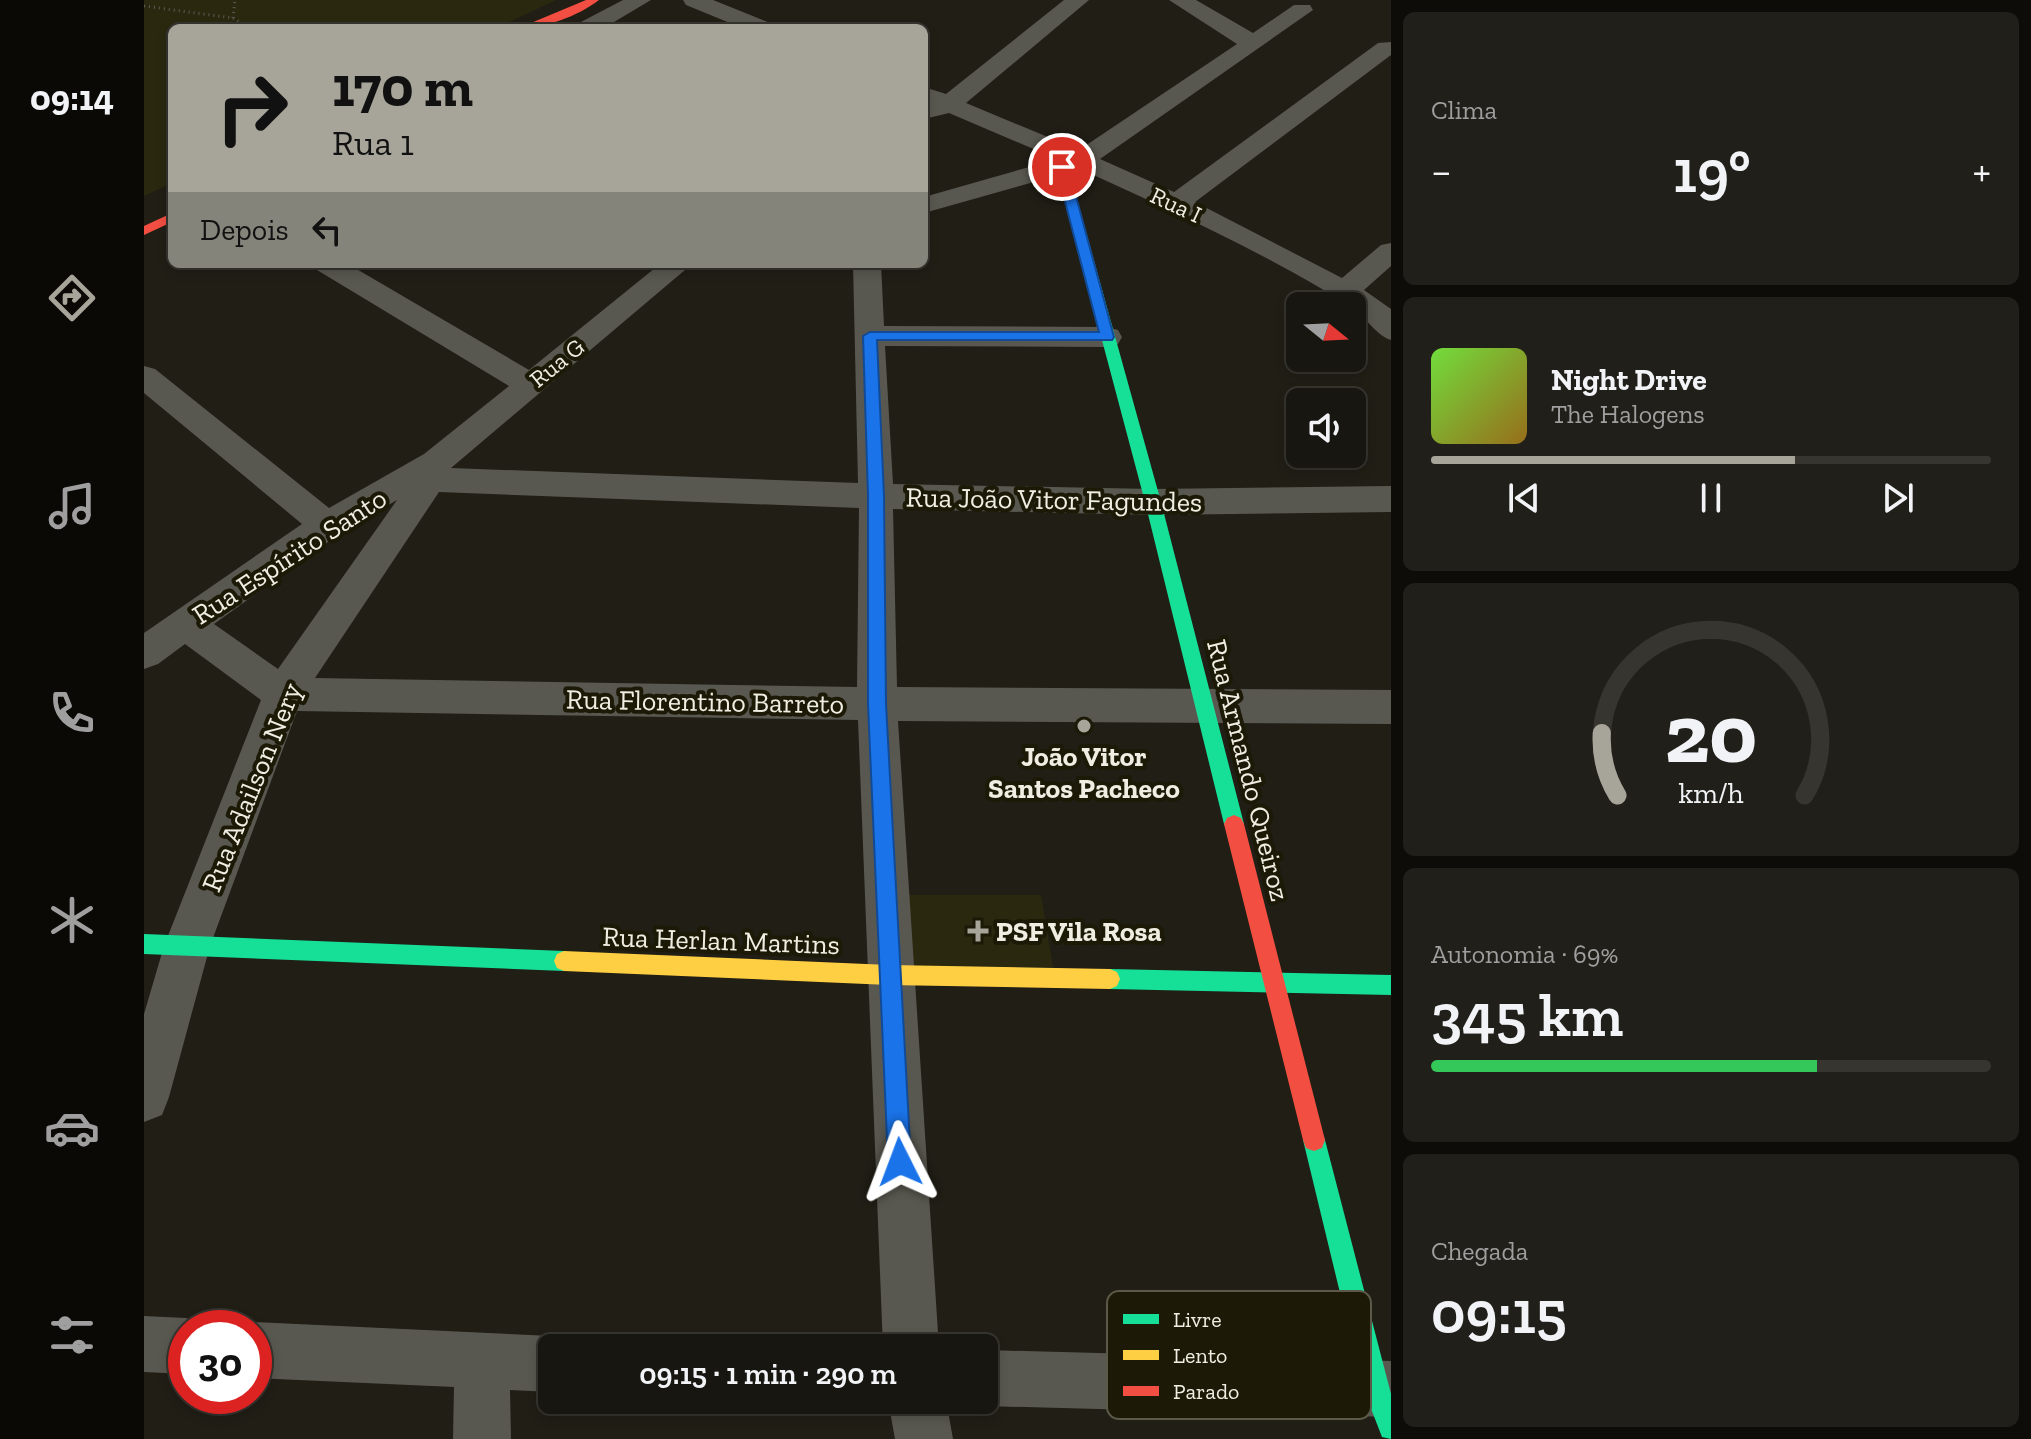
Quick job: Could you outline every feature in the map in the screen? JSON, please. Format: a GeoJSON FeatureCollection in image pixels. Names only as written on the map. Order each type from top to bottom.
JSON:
{"type":"FeatureCollection","features":[{"type":"Feature","properties":{"kind":"street"},"geometry":{"type":"LineString","coordinates":[[550,23],[594,0]]}},
{"type":"Feature","properties":{"kind":"street"},"geometry":{"type":"LineString","coordinates":[[595,24],[640,0]]}},
{"type":"Feature","properties":{"kind":"street"},"geometry":{"type":"LineString","coordinates":[[694,0],[752,24]]}},
{"type":"Feature","properties":{"kind":"street"},"geometry":{"type":"LineString","coordinates":[[932,104],[1078,0]]}},
{"type":"Feature","properties":{"kind":"street"},"geometry":{"type":"LineString","coordinates":[[1180,0],[1251,42]]}},
{"type":"Feature","properties":{"kind":"street"},"geometry":{"type":"LineString","coordinates":[[928,204],[1071,164],[1302,10]]}},
{"type":"Feature","properties":{"kind":"street"},"geometry":{"type":"LineString","coordinates":[[1175,204],[1386,48]]}},
{"type":"Feature","properties":{"kind":"street","name":"Rua I"},"geometry":{"type":"LineString","coordinates":[[932,104],[1071,164],[1175,204],[1267,247],[1344,292]]}},
{"type":"Feature","properties":{"kind":"street","name":"Rua Armando Queiroz"},"geometry":{"type":"LineString","coordinates":[[1071,164],[1107,337],[1153,502],[1274,981],[1356,1291]]}},
{"type":"Feature","properties":{"kind":"street"},"geometry":{"type":"LineString","coordinates":[[144,231],[168,219]]}},
{"type":"Feature","properties":{"kind":"street"},"geometry":{"type":"LineString","coordinates":[[1344,292],[1391,251]]}},
{"type":"Feature","properties":{"kind":"street"},"geometry":{"type":"LineString","coordinates":[[334,268],[531,385]]}},
{"type":"Feature","properties":{"kind":"street","name":"Rua G"},"geometry":{"type":"LineString","coordinates":[[433,470],[673,268]]}},
{"type":"Feature","properties":{"kind":"street"},"geometry":{"type":"LineString","coordinates":[[867,268],[876,496],[877,704],[910,1334]]}},
{"type":"Feature","properties":{"kind":"street","name":"Rua I"},"geometry":{"type":"LineString","coordinates":[[1366,304],[1390,327]]}},
{"type":"Feature","properties":{"kind":"street"},"geometry":{"type":"LineString","coordinates":[[870,336],[1107,337]]}},
{"type":"Feature","properties":{"kind":"street"},"geometry":{"type":"LineString","coordinates":[[144,376],[327,525]]}},
{"type":"Feature","properties":{"kind":"street"},"geometry":{"type":"LineString","coordinates":[[144,421],[176,403]]}},
{"type":"Feature","properties":{"kind":"street","name":"Rua João Vitor Fagundes"},"geometry":{"type":"LineString","coordinates":[[433,470],[876,496],[1153,502],[1391,499]]}},
{"type":"Feature","properties":{"kind":"street","name":"Rua Espírito Santo"},"geometry":{"type":"LineString","coordinates":[[144,653],[327,525],[433,470]]}},
{"type":"Feature","properties":{"kind":"street","name":"Rua Adailson Nery"},"geometry":{"type":"LineString","coordinates":[[144,1097],[187,946],[283,694],[433,470]]}},
{"type":"Feature","properties":{"kind":"street"},"geometry":{"type":"LineString","coordinates":[[185,624],[283,694]]}},
{"type":"Feature","properties":{"kind":"street","name":"Rua Florentino Barreto"},"geometry":{"type":"LineString","coordinates":[[283,694],[877,704],[1391,707]]}},
{"type":"Feature","properties":{"kind":"street","name":"Rua Herlan Martins"},"geometry":{"type":"LineString","coordinates":[[144,944],[889,975],[1391,985]]}},
{"type":"Feature","properties":{"kind":"street"},"geometry":{"type":"LineString","coordinates":[[144,1344],[168,1345]]}},
{"type":"Feature","properties":{"kind":"street","name":"Rua Armando Queiroz"},"geometry":{"type":"LineString","coordinates":[[1371,1346],[1386,1402]]}},
{"type":"Feature","properties":{"kind":"street"},"geometry":{"type":"LineString","coordinates":[[272,1351],[538,1363]]}},
{"type":"Feature","properties":{"kind":"street"},"geometry":{"type":"LineString","coordinates":[[482,1361],[482,1439]]}},
{"type":"Feature","properties":{"kind":"street"},"geometry":{"type":"LineString","coordinates":[[998,1379],[1107,1385]]}},
{"type":"Feature","properties":{"kind":"street"},"geometry":{"type":"LineString","coordinates":[[920,1414],[924,1439]]}},
{"type":"Feature","properties":{"kind":"path"},"geometry":{"type":"LineString","coordinates":[[233,18],[235,0]]}},
{"type":"Feature","properties":{"kind":"path"},"geometry":{"type":"LineString","coordinates":[[144,6],[233,18],[243,24]]}},
{"type":"Feature","properties":{"kind":"shaded area"},"geometry":{"type":"Polygon","coordinates":[[[144,0],[556,0],[505,24],[168,24],[168,185],[144,196],[144,0]]]}},
{"type":"Feature","properties":{"kind":"shaded area","name":"PSF Vila Rosa"},"geometry":{"type":"Polygon","coordinates":[[[906,895],[1041,895],[1053,967],[912,967],[906,895]]]}},
{"type":"Feature","properties":{"kind":"traffic: fast"},"geometry":{"type":"LineString","coordinates":[[1062,167],[1153,502],[1234,824]]}},
{"type":"Feature","properties":{"kind":"traffic: fast"},"geometry":{"type":"LineString","coordinates":[[144,944],[564,961]]}},
{"type":"Feature","properties":{"kind":"traffic: fast"},"geometry":{"type":"LineString","coordinates":[[1110,979],[1391,985]]}},
{"type":"Feature","properties":{"kind":"traffic: fast"},"geometry":{"type":"LineString","coordinates":[[1314,1140],[1352,1291]]}},
{"type":"Feature","properties":{"kind":"traffic: fast"},"geometry":{"type":"LineString","coordinates":[[1371,1368],[1391,1428]]}},
{"type":"Feature","properties":{"kind":"traffic: slow"},"geometry":{"type":"LineString","coordinates":[[564,961],[889,975],[1110,979]]}},
{"type":"Feature","properties":{"kind":"traffic: jam"},"geometry":{"type":"LineString","coordinates":[[537,24],[594,0]]}},
{"type":"Feature","properties":{"kind":"traffic: jam"},"geometry":{"type":"LineString","coordinates":[[144,231],[168,219]]}},
{"type":"Feature","properties":{"kind":"traffic: jam"},"geometry":{"type":"LineString","coordinates":[[1234,824],[1314,1140]]}},
{"type":"Feature","properties":{"kind":"place","name":"João Vitor Santos Pacheco"},"geometry":{"type":"Point","coordinates":[1084,726]}},
{"type":"Feature","properties":{"kind":"place","name":"PSF Vila Rosa"},"geometry":{"type":"Point","coordinates":[978,931]}},
{"type":"Feature","properties":{"kind":"route"},"geometry":{"type":"LineString","coordinates":[[900,1162],[877,704],[876,496],[870,336],[1107,337],[1062,167]]}}]}
